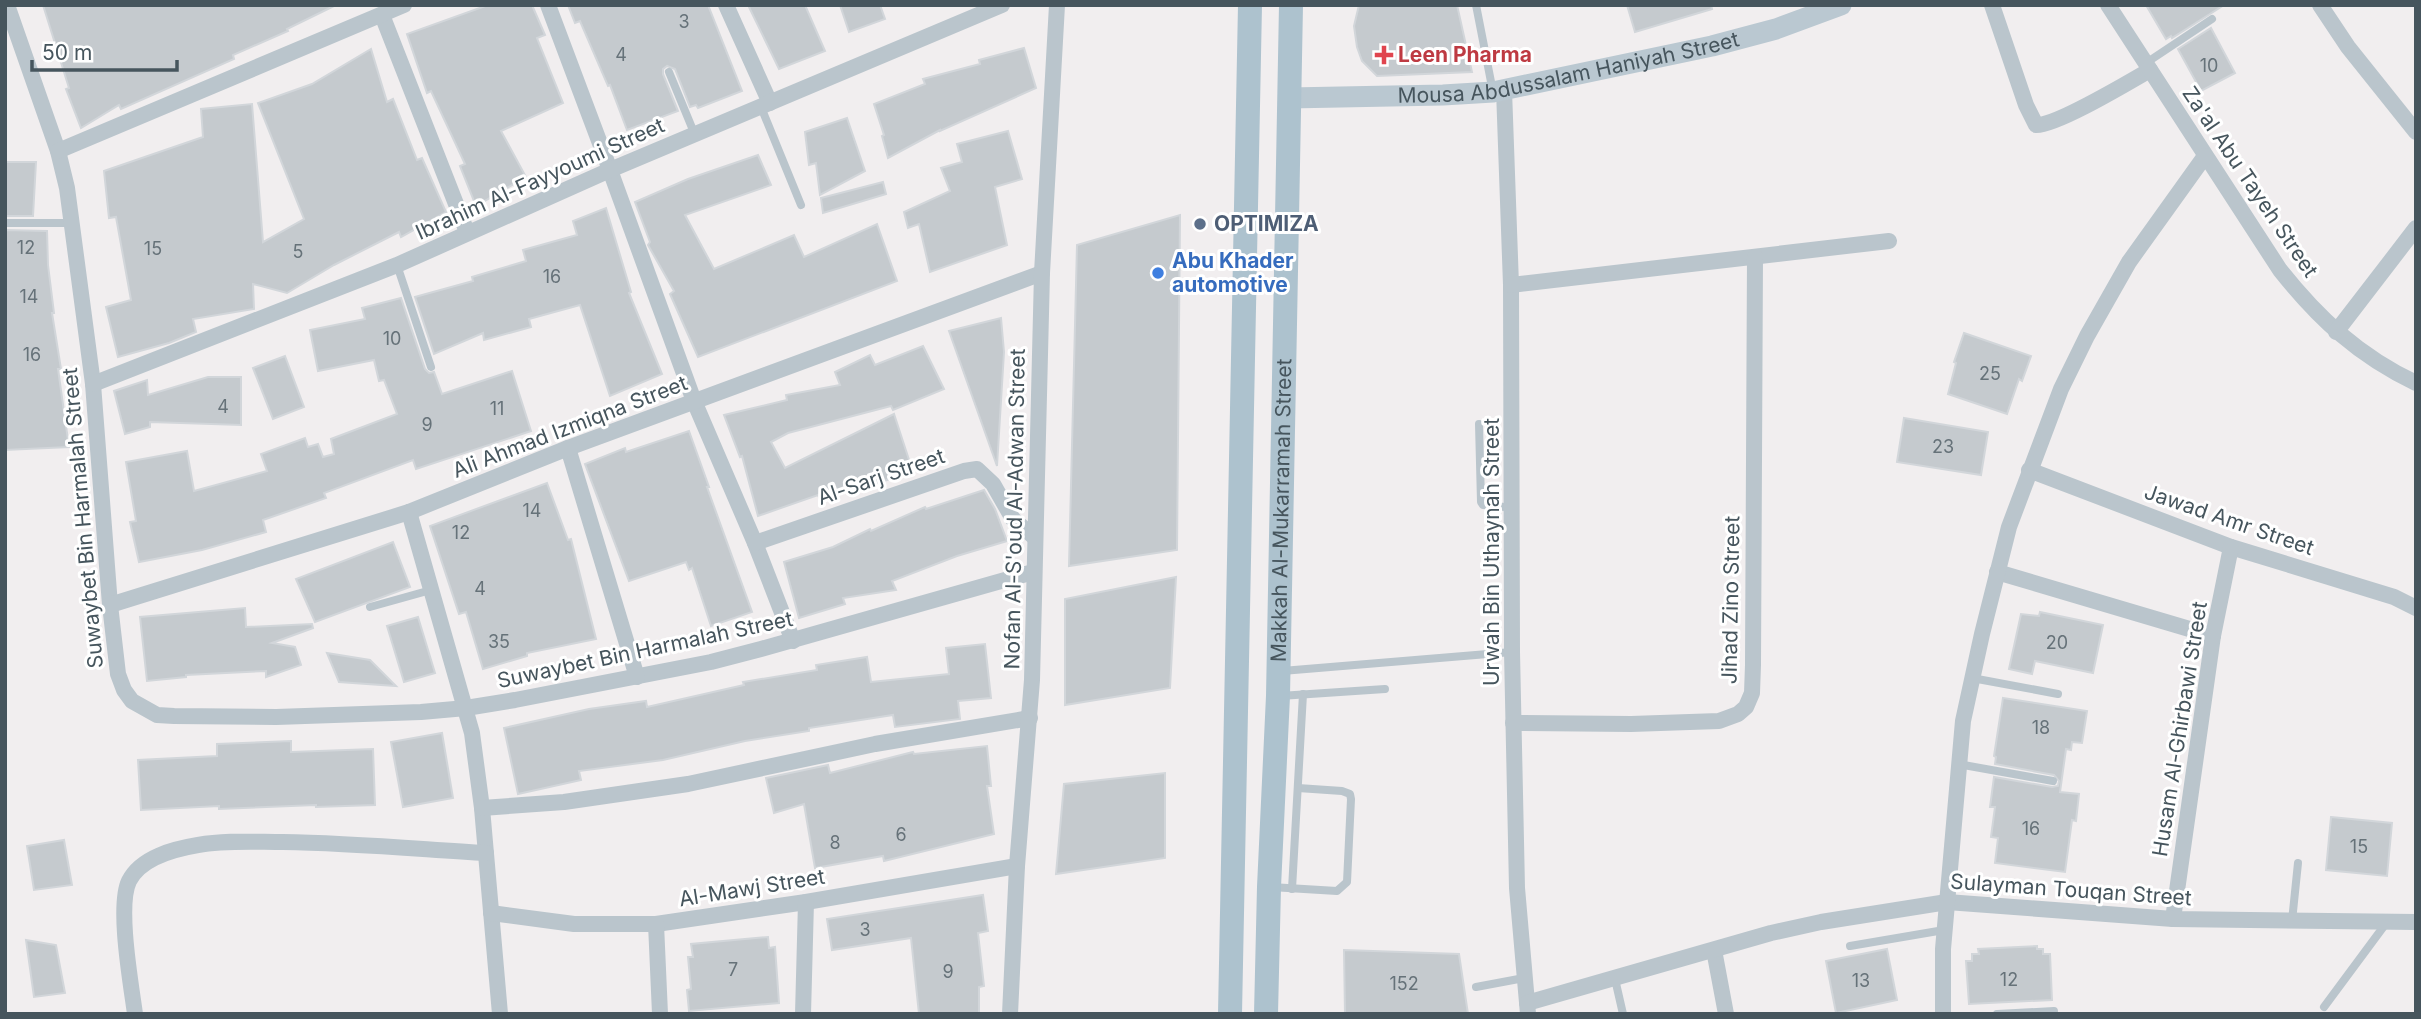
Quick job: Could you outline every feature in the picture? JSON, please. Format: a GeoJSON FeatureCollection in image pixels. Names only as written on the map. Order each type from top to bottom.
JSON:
{"type":"FeatureCollection","features":[{"type":"Feature","properties":{"kind":"main road","name":"Makkah Al-Mukarramah Street"},"geometry":{"type":"LineString","coordinates":[[1230,1014],[1250,5]]}},
{"type":"Feature","properties":{"kind":"main road","name":"Makkah Al-Mukarramah Street"},"geometry":{"type":"LineString","coordinates":[[1266,1014],[1281,888],[1278,696],[1291,5]]}},
{"type":"Feature","properties":{"kind":"street","name":"Suwaybet Bin Harmalah Street"},"geometry":{"type":"LineString","coordinates":[[6,5],[58,151],[67,188],[93,384],[118,674],[132,701],[157,715],[276,717],[466,708],[711,662],[1033,572]]}},
{"type":"Feature","properties":{"kind":"street"},"geometry":{"type":"LineString","coordinates":[[58,151],[404,5]]}},
{"type":"Feature","properties":{"kind":"street"},"geometry":{"type":"LineString","coordinates":[[548,5],[694,401],[755,543],[793,641]]}},
{"type":"Feature","properties":{"kind":"street"},"geometry":{"type":"LineString","coordinates":[[726,5],[766,105]]}},
{"type":"Feature","properties":{"kind":"street","name":"Ibrahim Al-Fayyoumi Street"},"geometry":{"type":"LineString","coordinates":[[93,384],[397,265],[610,170],[1002,5]]}},
{"type":"Feature","properties":{"kind":"street","name":"Nofan Al-S'oud Al-Adwan Street"},"geometry":{"type":"LineString","coordinates":[[1010,1014],[1017,866],[1030,718],[1042,273],[1057,5]]}},
{"type":"Feature","properties":{"kind":"street","name":"Mousa Abdussalam Haniyah Street"},"geometry":{"type":"LineString","coordinates":[[1289,98],[1443,95],[1498,91],[1712,46],[1776,29],[1841,5]]}},
{"type":"Feature","properties":{"kind":"street"},"geometry":{"type":"LineString","coordinates":[[1993,5],[2026,105],[2036,125],[2059,119],[2148,66]]}},
{"type":"Feature","properties":{"kind":"street","name":"Za'al Abu Tayeh Street"},"geometry":{"type":"LineString","coordinates":[[2108,5],[2280,270],[2336,332],[2369,357],[2416,383]]}},
{"type":"Feature","properties":{"kind":"street"},"geometry":{"type":"LineString","coordinates":[[2320,5],[2348,47],[2416,132]]}},
{"type":"Feature","properties":{"kind":"street"},"geometry":{"type":"LineString","coordinates":[[383,15],[467,232]]}},
{"type":"Feature","properties":{"kind":"street","name":"Urwah Bin Uthaynah Street"},"geometry":{"type":"LineString","coordinates":[[1498,91],[1511,285],[1512,652],[1517,888],[1528,1008]]}},
{"type":"Feature","properties":{"kind":"street"},"geometry":{"type":"LineString","coordinates":[[1943,1014],[1944,930],[1963,721],[1997,572],[2029,470],[2060,389],[2087,335],[2129,262],[2205,156]]}},
{"type":"Feature","properties":{"kind":"street"},"geometry":{"type":"LineString","coordinates":[[2336,332],[2416,228]]}},
{"type":"Feature","properties":{"kind":"street"},"geometry":{"type":"LineString","coordinates":[[1511,285],[1889,241]]}},
{"type":"Feature","properties":{"kind":"street","name":"Jihad Zino Street"},"geometry":{"type":"LineString","coordinates":[[1513,723],[1631,724],[1719,721],[1746,707],[1752,693],[1753,665],[1755,257]]}},
{"type":"Feature","properties":{"kind":"street","name":"Ali Ahmad Izmiqna Street"},"geometry":{"type":"LineString","coordinates":[[110,605],[409,512],[568,448],[1042,273]]}},
{"type":"Feature","properties":{"kind":"street"},"geometry":{"type":"LineString","coordinates":[[568,448],[637,677]]}},
{"type":"Feature","properties":{"kind":"street","name":"Al-Sarj Street"},"geometry":{"type":"LineString","coordinates":[[755,543],[976,469],[993,484],[1013,519],[1034,537]]}},
{"type":"Feature","properties":{"kind":"street","name":"Jawad Amr Street"},"geometry":{"type":"LineString","coordinates":[[2029,470],[2231,547],[2394,597],[2416,608]]}},
{"type":"Feature","properties":{"kind":"street"},"geometry":{"type":"LineString","coordinates":[[409,512],[466,708],[482,808],[499,1014]]}},
{"type":"Feature","properties":{"kind":"street","name":"Husam Al-Ghirbawi Street"},"geometry":{"type":"LineString","coordinates":[[2173,919],[2213,636],[2231,547]]}},
{"type":"Feature","properties":{"kind":"street"},"geometry":{"type":"LineString","coordinates":[[1997,572],[2213,636]]}},
{"type":"Feature","properties":{"kind":"street"},"geometry":{"type":"LineString","coordinates":[[482,808],[564,802],[688,784],[875,744],[1030,718]]}},
{"type":"Feature","properties":{"kind":"street"},"geometry":{"type":"LineString","coordinates":[[135,1014],[125,897],[129,882],[137,870],[158,856],[199,844],[240,841],[370,845],[486,853]]}},
{"type":"Feature","properties":{"kind":"street","name":"Al-Mawj Street"},"geometry":{"type":"LineString","coordinates":[[491,914],[574,925],[656,924],[1017,866]]}},
{"type":"Feature","properties":{"kind":"street"},"geometry":{"type":"LineString","coordinates":[[803,1014],[806,902]]}},
{"type":"Feature","properties":{"kind":"street","name":"Sulayman Touqan Street"},"geometry":{"type":"LineString","coordinates":[[1528,1008],[1615,979],[1821,922],[1947,902],[2173,919],[2416,922]]}},
{"type":"Feature","properties":{"kind":"street"},"geometry":{"type":"LineString","coordinates":[[656,924],[660,1014]]}},
{"type":"Feature","properties":{"kind":"street"},"geometry":{"type":"LineString","coordinates":[[1714,950],[1726,1014]]}},
{"type":"Feature","properties":{"kind":"lane"},"geometry":{"type":"LineString","coordinates":[[1476,5],[1498,91]]}},
{"type":"Feature","properties":{"kind":"lane"},"geometry":{"type":"LineString","coordinates":[[2148,66],[2212,19]]}},
{"type":"Feature","properties":{"kind":"lane"},"geometry":{"type":"LineString","coordinates":[[669,72],[695,135]]}},
{"type":"Feature","properties":{"kind":"lane"},"geometry":{"type":"LineString","coordinates":[[766,105],[801,205]]}},
{"type":"Feature","properties":{"kind":"lane"},"geometry":{"type":"LineString","coordinates":[[5,223],[71,223]]}},
{"type":"Feature","properties":{"kind":"lane"},"geometry":{"type":"LineString","coordinates":[[397,265],[431,367]]}},
{"type":"Feature","properties":{"kind":"lane"},"geometry":{"type":"LineString","coordinates":[[1479,424],[1481,502],[1483,505],[1511,505]]}},
{"type":"Feature","properties":{"kind":"lane"},"geometry":{"type":"LineString","coordinates":[[370,607],[432,590]]}},
{"type":"Feature","properties":{"kind":"lane"},"geometry":{"type":"LineString","coordinates":[[1279,671],[1512,652]]}},
{"type":"Feature","properties":{"kind":"lane"},"geometry":{"type":"LineString","coordinates":[[1972,678],[2058,694]]}},
{"type":"Feature","properties":{"kind":"lane"},"geometry":{"type":"LineString","coordinates":[[1278,696],[1385,688]]}},
{"type":"Feature","properties":{"kind":"lane"},"geometry":{"type":"LineString","coordinates":[[1298,788],[1350,794],[1348,875],[1343,888],[1337,891],[1281,888],[1298,788],[1303,694]]}},
{"type":"Feature","properties":{"kind":"lane"},"geometry":{"type":"LineString","coordinates":[[1958,764],[2053,781]]}},
{"type":"Feature","properties":{"kind":"lane"},"geometry":{"type":"LineString","coordinates":[[2292,921],[2298,863]]}},
{"type":"Feature","properties":{"kind":"lane"},"geometry":{"type":"LineString","coordinates":[[2324,1007],[2387,922]]}},
{"type":"Feature","properties":{"kind":"lane"},"geometry":{"type":"LineString","coordinates":[[1850,946],[1944,930]]}},
{"type":"Feature","properties":{"kind":"lane"},"geometry":{"type":"LineString","coordinates":[[1476,987],[1524,978]]}},
{"type":"Feature","properties":{"kind":"lane"},"geometry":{"type":"LineString","coordinates":[[1615,979],[1623,1014]]}},
{"type":"Feature","properties":{"kind":"lane"},"geometry":{"type":"LineString","coordinates":[[1997,1014],[2054,1011]]}},
{"type":"Feature","properties":{"kind":"building"},"geometry":{"type":"Polygon","coordinates":[[[43,5],[336,5],[287,29],[288,31],[233,55],[234,59],[121,109],[119,105],[81,128],[66,89],[69,88],[43,5]]]}},
{"type":"Feature","properties":{"kind":"building"},"geometry":{"type":"Polygon","coordinates":[[[488,5],[532,5],[545,35],[537,38],[563,103],[501,131],[526,177],[476,206],[460,166],[465,164],[431,91],[427,93],[407,34],[488,5]]]}},
{"type":"Feature","properties":{"kind":"building"},"geometry":{"type":"Polygon","coordinates":[[[568,5],[708,5],[742,91],[698,108],[696,105],[690,107],[675,69],[667,66],[663,69],[663,74],[678,111],[627,130],[610,85],[608,86],[580,21],[575,23],[568,5]]]}},
{"type":"Feature","properties":{"kind":"building"},"geometry":{"type":"Polygon","coordinates":[[[748,5],[805,5],[825,51],[779,69],[748,5]]]}},
{"type":"Feature","properties":{"kind":"building"},"geometry":{"type":"Polygon","coordinates":[[[840,5],[880,5],[885,19],[849,32],[840,5]]]}},
{"type":"Feature","properties":{"kind":"building"},"geometry":{"type":"Polygon","coordinates":[[[1359,5],[1457,5],[1472,72],[1377,76],[1362,61],[1357,47],[1354,26],[1359,5]]]}},
{"type":"Feature","properties":{"kind":"building"},"geometry":{"type":"Polygon","coordinates":[[[1627,5],[1711,5],[1712,9],[1635,32],[1627,5]]]}},
{"type":"Feature","properties":{"kind":"building"},"geometry":{"type":"Polygon","coordinates":[[[2146,5],[2224,5],[2172,38],[2171,36],[2166,39],[2146,5]]]}},
{"type":"Feature","properties":{"kind":"building"},"geometry":{"type":"Polygon","coordinates":[[[2211,28],[2235,73],[2201,91],[2178,49],[2211,28]]]}},
{"type":"Feature","properties":{"kind":"building"},"geometry":{"type":"Polygon","coordinates":[[[1024,48],[1036,88],[940,130],[888,158],[874,104],[925,84],[923,79],[980,64],[979,60],[1024,48]]]}},
{"type":"Feature","properties":{"kind":"building"},"geometry":{"type":"Polygon","coordinates":[[[371,49],[387,102],[393,99],[417,160],[422,158],[446,212],[401,237],[399,232],[334,265],[287,293],[253,284],[254,309],[193,319],[196,332],[169,343],[118,357],[106,307],[131,300],[116,217],[109,218],[104,171],[203,137],[201,109],[252,104],[263,242],[304,219],[258,103],[312,84],[371,49]]]}},
{"type":"Feature","properties":{"kind":"building"},"geometry":{"type":"Polygon","coordinates":[[[847,118],[865,171],[820,195],[816,163],[809,165],[805,132],[847,118]]]}},
{"type":"Feature","properties":{"kind":"building"},"geometry":{"type":"Polygon","coordinates":[[[1008,131],[1022,179],[995,187],[1007,245],[930,272],[919,224],[908,228],[904,212],[950,191],[941,168],[962,162],[957,144],[1008,131]]]}},
{"type":"Feature","properties":{"kind":"building"},"geometry":{"type":"Polygon","coordinates":[[[758,155],[771,185],[685,215],[714,269],[794,235],[804,257],[877,224],[897,281],[698,357],[670,294],[674,291],[648,245],[650,242],[635,202],[688,179],[758,155]]]}},
{"type":"Feature","properties":{"kind":"building"},"geometry":{"type":"Polygon","coordinates":[[[5,162],[36,162],[33,216],[5,216],[5,162]]]}},
{"type":"Feature","properties":{"kind":"building"},"geometry":{"type":"Polygon","coordinates":[[[883,182],[886,194],[823,213],[821,198],[883,182]]]}},
{"type":"Feature","properties":{"kind":"building"},"geometry":{"type":"Polygon","coordinates":[[[606,208],[631,292],[629,293],[662,374],[610,396],[580,305],[529,319],[531,327],[484,340],[483,333],[434,354],[415,297],[473,281],[472,277],[526,261],[523,250],[577,235],[573,221],[606,208]]]}},
{"type":"Feature","properties":{"kind":"building"},"geometry":{"type":"Polygon","coordinates":[[[1180,215],[1177,550],[1069,566],[1077,245],[1180,215]]]}},
{"type":"Feature","properties":{"kind":"building"},"geometry":{"type":"Polygon","coordinates":[[[5,230],[47,231],[52,313],[69,447],[5,450],[5,230]]]}},
{"type":"Feature","properties":{"kind":"building"},"geometry":{"type":"Polygon","coordinates":[[[401,298],[425,369],[429,373],[434,372],[442,394],[512,371],[531,431],[416,469],[413,460],[324,493],[326,498],[263,520],[266,532],[202,550],[139,562],[130,522],[136,521],[126,462],[187,451],[194,491],[267,471],[261,454],[305,438],[308,447],[318,444],[323,457],[334,454],[331,439],[397,414],[384,380],[379,381],[374,360],[318,371],[310,330],[365,319],[362,308],[401,298]]]}},
{"type":"Feature","properties":{"kind":"building"},"geometry":{"type":"Polygon","coordinates":[[[1001,318],[1004,352],[997,466],[949,331],[1001,318]]]}},
{"type":"Feature","properties":{"kind":"building"},"geometry":{"type":"Polygon","coordinates":[[[1964,333],[2031,356],[2022,381],[2019,379],[2007,414],[1948,394],[1956,363],[1954,362],[1964,333]]]}},
{"type":"Feature","properties":{"kind":"building"},"geometry":{"type":"Polygon","coordinates":[[[923,346],[944,389],[893,410],[891,406],[788,433],[771,442],[785,468],[894,414],[913,472],[871,485],[870,483],[821,502],[818,495],[758,516],[742,456],[740,457],[724,415],[787,400],[786,395],[840,385],[835,372],[870,355],[875,365],[923,346]]]}},
{"type":"Feature","properties":{"kind":"building"},"geometry":{"type":"Polygon","coordinates":[[[285,356],[304,407],[273,419],[253,368],[285,356]]]}},
{"type":"Feature","properties":{"kind":"building"},"geometry":{"type":"Polygon","coordinates":[[[208,377],[241,377],[241,425],[150,422],[150,427],[125,434],[114,391],[147,380],[148,395],[208,377]]]}},
{"type":"Feature","properties":{"kind":"building"},"geometry":{"type":"Polygon","coordinates":[[[1904,418],[1988,432],[1981,475],[1897,462],[1904,418]]]}},
{"type":"Feature","properties":{"kind":"building"},"geometry":{"type":"Polygon","coordinates":[[[689,431],[752,612],[711,626],[692,568],[689,570],[686,562],[629,581],[585,464],[625,448],[626,452],[689,431]]]}},
{"type":"Feature","properties":{"kind":"building"},"geometry":{"type":"Polygon","coordinates":[[[547,483],[568,540],[571,539],[596,639],[527,653],[527,656],[483,669],[466,612],[459,614],[430,526],[547,483]]]}},
{"type":"Feature","properties":{"kind":"building"},"geometry":{"type":"Polygon","coordinates":[[[984,490],[995,509],[1007,541],[957,556],[892,581],[896,590],[843,598],[845,604],[799,618],[784,562],[833,547],[925,507],[926,509],[984,490]]]}},
{"type":"Feature","properties":{"kind":"building"},"geometry":{"type":"Polygon","coordinates":[[[393,542],[410,587],[315,622],[296,579],[393,542]]]}},
{"type":"Feature","properties":{"kind":"building"},"geometry":{"type":"Polygon","coordinates":[[[1176,577],[1170,688],[1065,705],[1065,599],[1176,577]]]}},
{"type":"Feature","properties":{"kind":"building"},"geometry":{"type":"Polygon","coordinates":[[[245,608],[246,627],[312,624],[313,628],[272,643],[295,647],[301,665],[266,677],[266,671],[186,675],[147,681],[140,617],[245,608]]]}},
{"type":"Feature","properties":{"kind":"building"},"geometry":{"type":"Polygon","coordinates":[[[2040,612],[2103,625],[2093,673],[2035,661],[2032,674],[2009,669],[2021,614],[2039,616],[2040,612]]]}},
{"type":"Feature","properties":{"kind":"building"},"geometry":{"type":"Polygon","coordinates":[[[418,617],[435,673],[404,682],[387,626],[418,617]]]}},
{"type":"Feature","properties":{"kind":"building"},"geometry":{"type":"Polygon","coordinates":[[[985,644],[991,698],[958,701],[960,719],[895,727],[893,715],[809,728],[809,731],[745,741],[663,760],[579,771],[581,780],[518,794],[504,728],[589,709],[646,701],[647,707],[744,685],[743,682],[817,670],[816,665],[867,657],[871,682],[949,674],[946,648],[985,644]]]}},
{"type":"Feature","properties":{"kind":"building"},"geometry":{"type":"Polygon","coordinates":[[[327,653],[370,660],[396,686],[339,682],[327,653]]]}},
{"type":"Feature","properties":{"kind":"building"},"geometry":{"type":"Polygon","coordinates":[[[2003,698],[2087,711],[2082,743],[2072,742],[2071,750],[2066,749],[2060,792],[2079,794],[2076,821],[2072,820],[2065,872],[1995,863],[1998,838],[1991,837],[1995,807],[1990,807],[1994,777],[2052,787],[2058,786],[2059,781],[2054,775],[1995,764],[2003,698]]]}},
{"type":"Feature","properties":{"kind":"building"},"geometry":{"type":"Polygon","coordinates":[[[442,733],[453,798],[403,807],[391,742],[442,733]]]}},
{"type":"Feature","properties":{"kind":"building"},"geometry":{"type":"Polygon","coordinates":[[[291,741],[291,752],[373,749],[375,805],[219,809],[219,806],[141,810],[138,760],[217,756],[217,744],[291,741]]]}},
{"type":"Feature","properties":{"kind":"building"},"geometry":{"type":"Polygon","coordinates":[[[987,746],[991,786],[987,786],[994,834],[884,861],[883,856],[815,868],[804,804],[774,813],[766,778],[828,765],[830,773],[913,752],[987,746]]]}},
{"type":"Feature","properties":{"kind":"building"},"geometry":{"type":"Polygon","coordinates":[[[1165,773],[1165,858],[1056,874],[1064,784],[1165,773]]]}},
{"type":"Feature","properties":{"kind":"building"},"geometry":{"type":"Polygon","coordinates":[[[2331,817],[2392,823],[2387,876],[2326,870],[2331,817]]]}},
{"type":"Feature","properties":{"kind":"building"},"geometry":{"type":"Polygon","coordinates":[[[64,840],[72,885],[34,890],[27,846],[64,840]]]}},
{"type":"Feature","properties":{"kind":"building"},"geometry":{"type":"Polygon","coordinates":[[[983,895],[988,931],[978,933],[984,986],[979,987],[979,1014],[919,1014],[911,938],[832,950],[827,919],[983,895]]]}},
{"type":"Feature","properties":{"kind":"building"},"geometry":{"type":"Polygon","coordinates":[[[768,937],[769,948],[775,947],[779,1003],[689,1011],[687,990],[691,989],[688,957],[693,957],[691,944],[768,937]]]}},
{"type":"Feature","properties":{"kind":"building"},"geometry":{"type":"Polygon","coordinates":[[[26,940],[56,945],[65,993],[34,997],[26,940]]]}},
{"type":"Feature","properties":{"kind":"building"},"geometry":{"type":"Polygon","coordinates":[[[2037,946],[2037,949],[2043,949],[2043,954],[2050,954],[2052,1000],[1969,1004],[1966,961],[1972,961],[1972,954],[1979,954],[1978,949],[2037,946]]]}},
{"type":"Feature","properties":{"kind":"building"},"geometry":{"type":"Polygon","coordinates":[[[1887,949],[1897,1000],[1836,1013],[1826,961],[1887,949]]]}},
{"type":"Feature","properties":{"kind":"building"},"geometry":{"type":"Polygon","coordinates":[[[1344,950],[1459,954],[1468,1014],[1345,1014],[1344,950]]]}},
{"type":"Feature","properties":{"kind":"place","name":"Leen Pharma"},"geometry":{"type":"Point","coordinates":[1384,55]}},
{"type":"Feature","properties":{"kind":"place","name":"OPTIMIZA"},"geometry":{"type":"Point","coordinates":[1200,224]}},
{"type":"Feature","properties":{"kind":"place","name":"Abu Khader automotive"},"geometry":{"type":"Point","coordinates":[1158,273]}}]}
